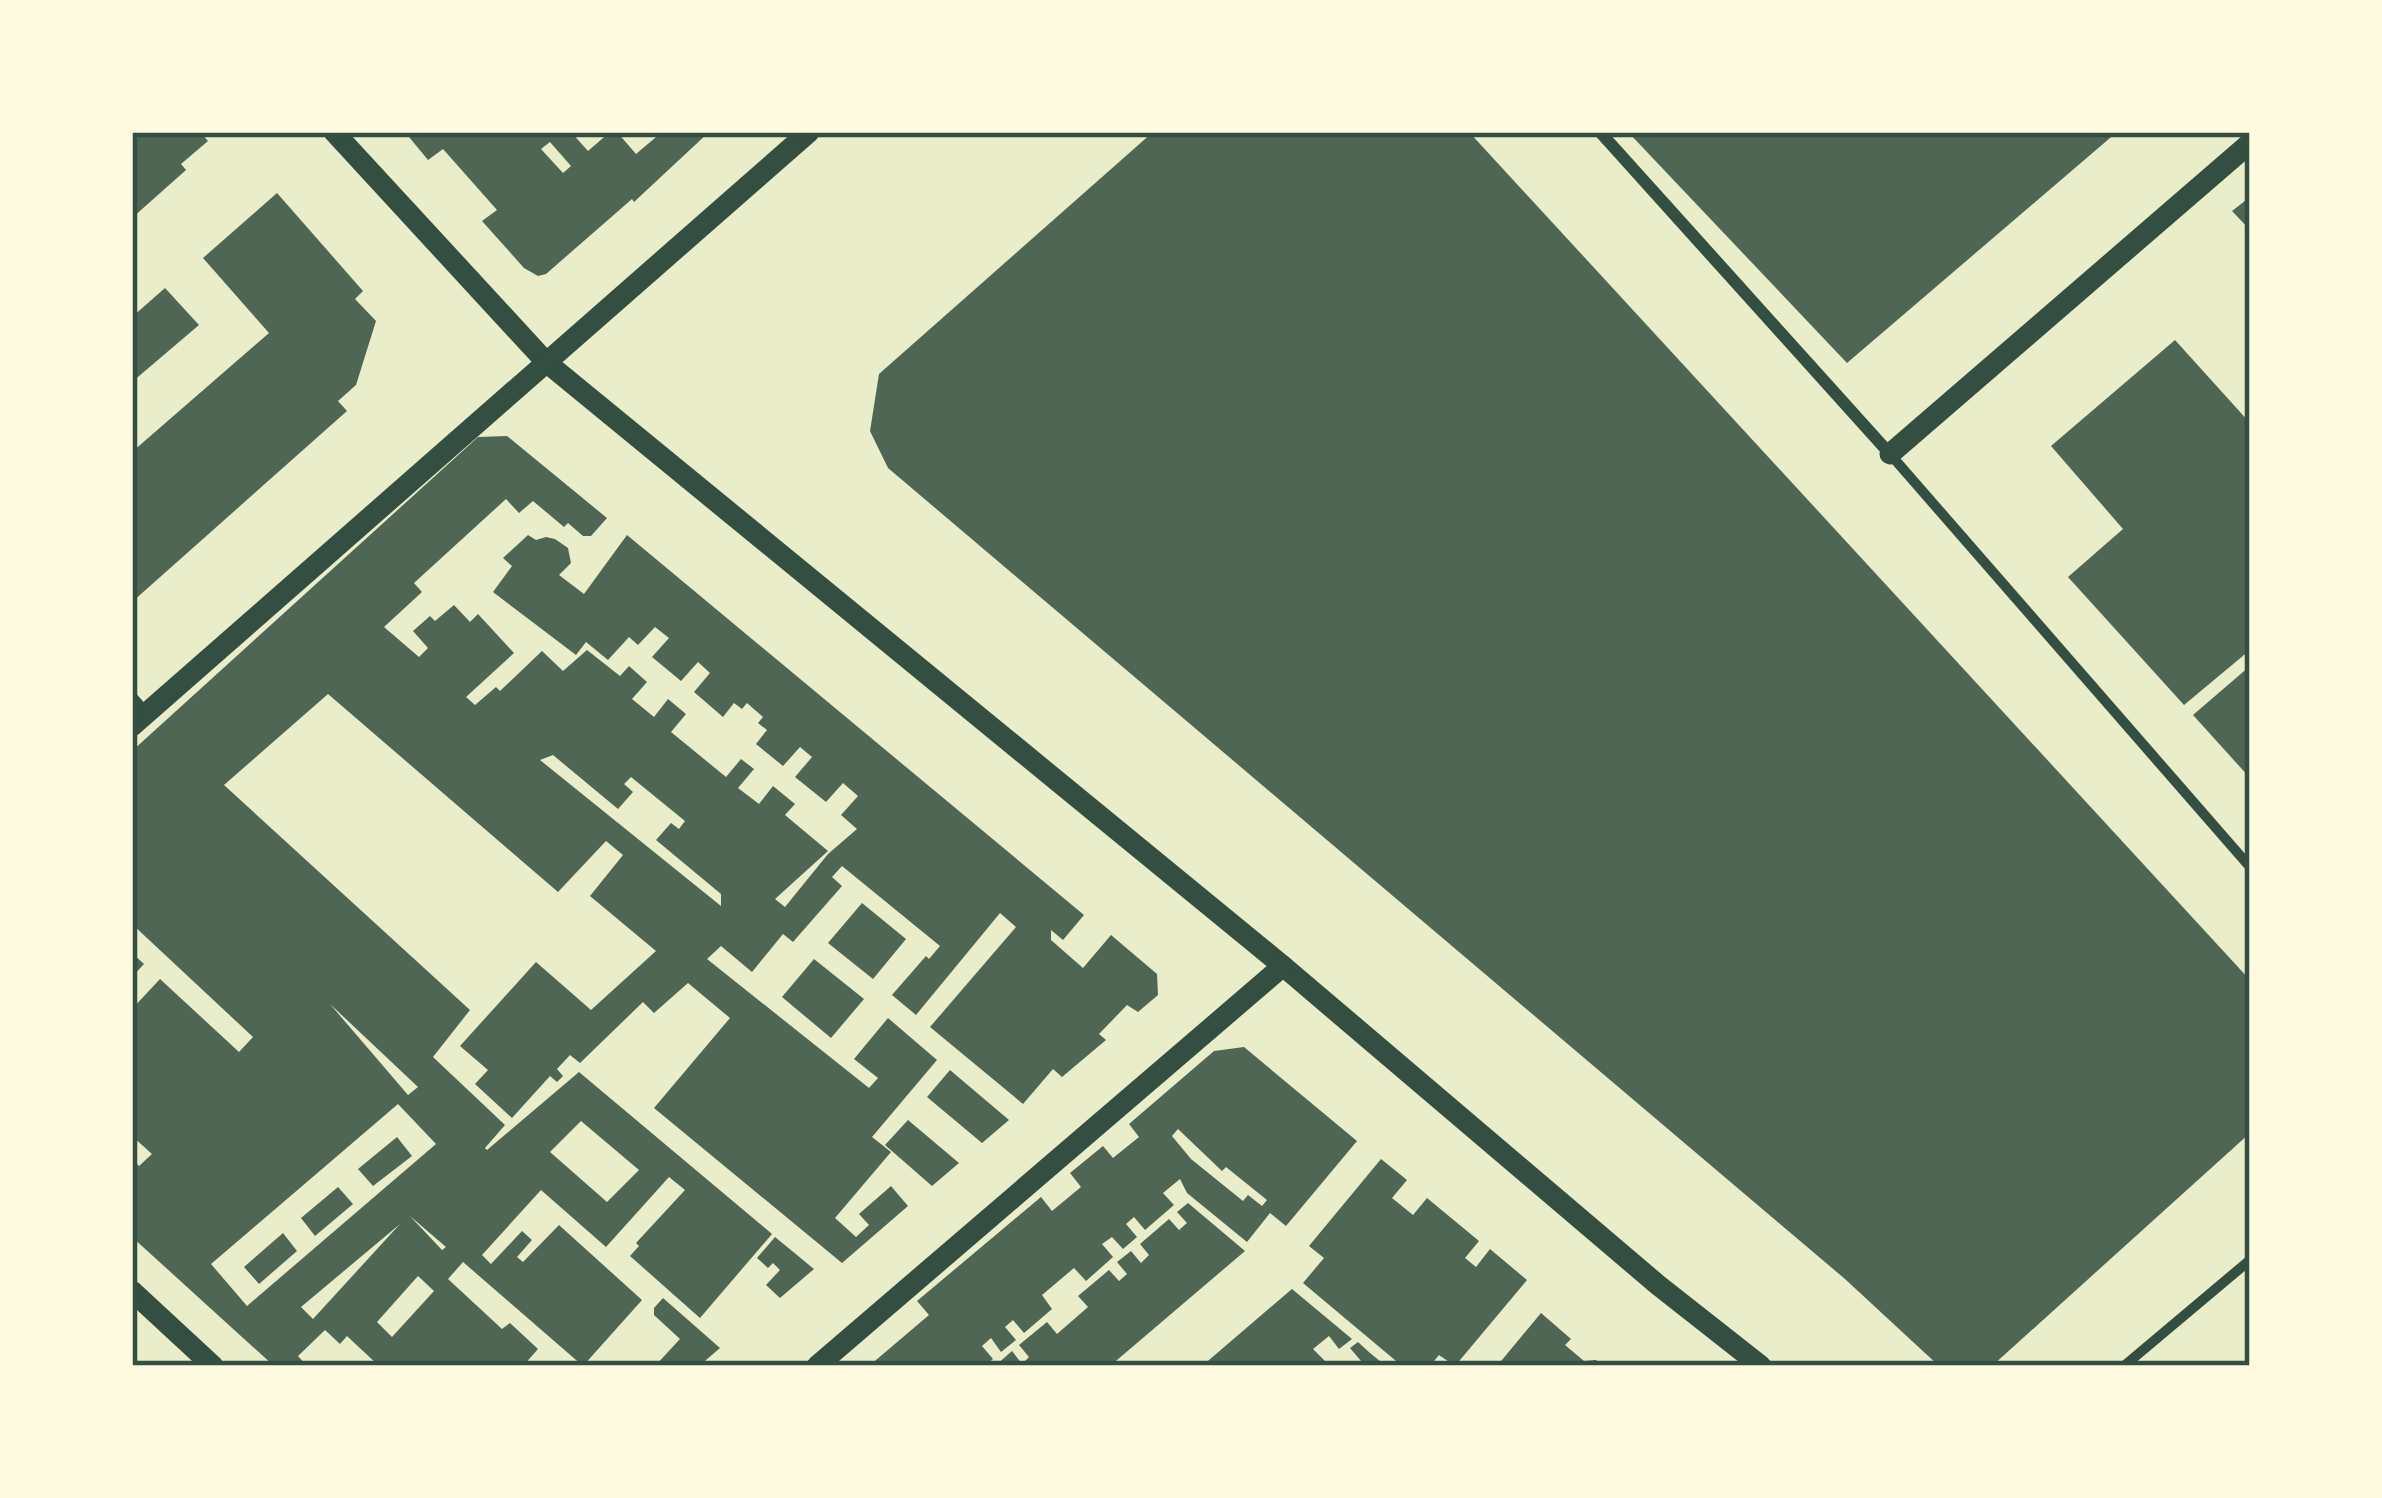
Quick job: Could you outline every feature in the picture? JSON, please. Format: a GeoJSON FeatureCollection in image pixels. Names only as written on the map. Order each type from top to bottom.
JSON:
{"type":"FeatureCollection","features":[{"type":"Feature","properties":{"kind":"street"},"geometry":{"type":"LineString","coordinates":[[334,132],[546,362],[1761,1366]]}},
{"type":"Feature","properties":{"kind":"street"},"geometry":{"type":"LineString","coordinates":[[137,713],[808,132]]}},
{"type":"Feature","properties":{"kind":"street"},"geometry":{"type":"LineString","coordinates":[[1600,132],[1891,454],[2250,868]]}},
{"type":"Feature","properties":{"kind":"street"},"geometry":{"type":"LineString","coordinates":[[1891,454],[2250,143]]}},
{"type":"Feature","properties":{"kind":"street"},"geometry":{"type":"LineString","coordinates":[[817,1366],[1283,967]]}},
{"type":"Feature","properties":{"kind":"street"},"geometry":{"type":"LineString","coordinates":[[2124,1366],[2250,1260]]}},
{"type":"Feature","properties":{"kind":"street"},"geometry":{"type":"LineString","coordinates":[[132,1291],[213,1366]]}},
{"type":"Feature","properties":{"kind":"building"},"geometry":{"type":"Polygon","coordinates":[[[132,132],[200,132],[208,141],[181,164],[186,170],[132,218],[132,132]]]}},
{"type":"Feature","properties":{"kind":"building"},"geometry":{"type":"Polygon","coordinates":[[[414,132],[525,132],[528,136],[532,132],[571,132],[588,151],[610,132],[617,132],[636,154],[662,132],[709,132],[634,202],[632,199],[538,276],[524,268],[482,221],[497,210],[443,149],[428,160],[409,137],[414,132]],[[550,142],[541,149],[563,173],[571,166],[550,142]]]}},
{"type":"Feature","properties":{"kind":"building"},"geometry":{"type":"Polygon","coordinates":[[[1153,132],[1469,132],[2250,980],[2250,1133],[1992,1366],[1939,1366],[1845,1279],[888,468],[870,431],[879,374],[1153,132]]]}},
{"type":"Feature","properties":{"kind":"building"},"geometry":{"type":"Polygon","coordinates":[[[1628,132],[2117,132],[1847,363],[1628,132]]]}},
{"type":"Feature","properties":{"kind":"building"},"geometry":{"type":"Polygon","coordinates":[[[277,193],[363,291],[355,299],[376,321],[356,385],[338,401],[347,411],[132,602],[132,452],[269,333],[203,258],[277,193]]]}},
{"type":"Feature","properties":{"kind":"building"},"geometry":{"type":"Polygon","coordinates":[[[2250,197],[2250,230],[2232,211],[2250,197]]]}},
{"type":"Feature","properties":{"kind":"building"},"geometry":{"type":"Polygon","coordinates":[[[165,288],[199,325],[132,382],[132,317],[165,288]]]}},
{"type":"Feature","properties":{"kind":"building"},"geometry":{"type":"Polygon","coordinates":[[[2175,340],[2250,423],[2250,650],[2184,705],[2068,577],[2123,529],[2051,446],[2175,340]]]}},
{"type":"Feature","properties":{"kind":"building"},"geometry":{"type":"Polygon","coordinates":[[[507,436],[607,518],[591,536],[583,536],[533,501],[519,513],[506,499],[414,583],[422,592],[384,627],[419,657],[428,648],[413,631],[454,605],[470,622],[478,614],[514,653],[466,697],[475,705],[496,687],[500,691],[542,651],[563,671],[587,650],[620,676],[629,666],[647,682],[632,699],[654,717],[668,699],[686,714],[671,732],[726,777],[741,759],[754,769],[738,788],[759,804],[773,786],[795,804],[785,815],[828,851],[775,899],[785,907],[828,854],[857,829],[841,815],[858,796],[843,783],[826,802],[795,777],[812,757],[800,747],[783,766],[756,744],[767,730],[758,723],[763,717],[747,703],[742,709],[734,703],[723,717],[694,692],[710,673],[698,662],[681,681],[652,657],[669,638],[655,627],[638,645],[629,637],[608,660],[586,642],[576,655],[493,592],[512,566],[503,558],[528,535],[536,540],[555,539],[568,548],[571,563],[559,575],[584,594],[627,535],[1084,915],[1063,940],[1051,930],[1051,940],[1083,968],[1111,935],[1157,974],[1158,995],[1138,1012],[1127,1005],[1099,1034],[1106,1040],[1062,1077],[1053,1069],[1023,1104],[930,1027],[1016,927],[1000,913],[916,1015],[892,995],[940,946],[842,866],[832,877],[842,886],[793,942],[783,934],[752,972],[721,946],[707,959],[869,1088],[878,1078],[854,1059],[888,1018],[937,1060],[872,1137],[891,1152],[835,1218],[856,1237],[869,1225],[859,1214],[891,1186],[908,1206],[842,1263],[654,1108],[730,1018],[688,983],[654,1013],[643,1002],[580,1063],[570,1055],[557,1069],[563,1076],[557,1082],[550,1076],[512,1118],[475,1084],[488,1070],[460,1046],[536,962],[591,1010],[656,951],[590,896],[623,855],[606,841],[558,892],[328,694],[224,785],[470,1010],[433,1057],[505,1125],[485,1148],[579,1072],[772,1234],[700,1318],[630,1256],[639,1246],[636,1243],[685,1190],[669,1177],[606,1247],[541,1190],[482,1255],[491,1264],[522,1231],[532,1240],[517,1257],[523,1262],[559,1225],[642,1300],[583,1366],[463,1262],[448,1279],[502,1329],[510,1323],[538,1349],[523,1366],[379,1366],[347,1336],[340,1344],[325,1330],[298,1356],[307,1366],[274,1366],[132,1237],[132,1159],[139,1166],[152,1154],[132,1136],[132,1009],[160,979],[239,1052],[253,1037],[132,924],[132,751],[478,437],[507,436]],[[553,755],[540,760],[721,906],[721,894],[656,840],[671,823],[679,829],[685,821],[631,777],[624,784],[633,792],[618,809],[553,755]],[[330,1004],[408,1095],[418,1087],[330,1004]],[[398,1104],[211,1264],[247,1306],[436,1144],[398,1104]],[[581,1121],[550,1152],[607,1202],[639,1170],[581,1121]],[[410,1216],[442,1250],[446,1247],[410,1216]],[[400,1224],[301,1307],[313,1319],[400,1224]],[[418,1276],[377,1322],[392,1337],[434,1291],[418,1276]]]}},
{"type":"Feature","properties":{"kind":"building"},"geometry":{"type":"Polygon","coordinates":[[[2250,666],[2250,778],[2193,715],[2250,666]]]}},
{"type":"Feature","properties":{"kind":"building"},"geometry":{"type":"Polygon","coordinates":[[[862,903],[906,939],[873,979],[828,943],[862,903]]]}},
{"type":"Feature","properties":{"kind":"building"},"geometry":{"type":"Polygon","coordinates":[[[132,953],[144,964],[132,977],[132,953]]]}},
{"type":"Feature","properties":{"kind":"building"},"geometry":{"type":"Polygon","coordinates":[[[814,959],[864,999],[831,1038],[782,997],[814,959]]]}},
{"type":"Feature","properties":{"kind":"building"},"geometry":{"type":"Polygon","coordinates":[[[1244,1047],[1357,1141],[1286,1226],[1270,1213],[1247,1242],[1187,1193],[1180,1179],[1163,1193],[1174,1205],[1145,1230],[1134,1217],[1126,1224],[1137,1237],[1123,1249],[1112,1237],[1102,1244],[1113,1257],[1086,1281],[1074,1268],[1042,1295],[1052,1309],[1024,1333],[1013,1320],[1005,1327],[1016,1340],[1001,1352],[991,1338],[982,1346],[993,1359],[985,1366],[869,1366],[929,1315],[917,1301],[1041,1197],[1052,1211],[1081,1187],[1070,1173],[1103,1146],[1113,1158],[1139,1137],[1129,1124],[1214,1051],[1244,1047]],[[1178,1129],[1172,1136],[1191,1159],[1243,1201],[1248,1195],[1262,1206],[1267,1200],[1226,1167],[1222,1171],[1178,1129]]]}},
{"type":"Feature","properties":{"kind":"building"},"geometry":{"type":"Polygon","coordinates":[[[950,1070],[1009,1120],[982,1143],[927,1097],[950,1070]]]}},
{"type":"Feature","properties":{"kind":"building"},"geometry":{"type":"Polygon","coordinates":[[[908,1120],[959,1163],[932,1186],[885,1145],[908,1120]]]}},
{"type":"Feature","properties":{"kind":"building"},"geometry":{"type":"Polygon","coordinates":[[[397,1137],[412,1156],[373,1186],[358,1169],[397,1137]]]}},
{"type":"Feature","properties":{"kind":"building"},"geometry":{"type":"Polygon","coordinates":[[[1381,1159],[1407,1180],[1392,1198],[1413,1215],[1427,1198],[1479,1241],[1465,1258],[1476,1267],[1490,1249],[1527,1280],[1455,1366],[1439,1355],[1430,1366],[1402,1366],[1303,1283],[1324,1258],[1309,1246],[1381,1159]]]}},
{"type":"Feature","properties":{"kind":"building"},"geometry":{"type":"Polygon","coordinates":[[[338,1187],[353,1204],[315,1236],[301,1218],[338,1187]]]}},
{"type":"Feature","properties":{"kind":"building"},"geometry":{"type":"Polygon","coordinates":[[[1188,1203],[1245,1251],[1110,1366],[995,1366],[1012,1351],[1022,1364],[1029,1357],[1019,1345],[1047,1322],[1057,1334],[1088,1307],[1078,1296],[1109,1270],[1119,1281],[1127,1274],[1117,1262],[1131,1251],[1141,1263],[1149,1255],[1140,1244],[1169,1219],[1179,1230],[1187,1223],[1177,1212],[1188,1203]]]}},
{"type":"Feature","properties":{"kind":"building"},"geometry":{"type":"Polygon","coordinates":[[[283,1233],[297,1251],[259,1284],[244,1267],[283,1233]]]}},
{"type":"Feature","properties":{"kind":"building"},"geometry":{"type":"Polygon","coordinates":[[[775,1237],[814,1269],[780,1298],[766,1285],[780,1270],[773,1263],[768,1268],[757,1258],[775,1237]]]}},
{"type":"Feature","properties":{"kind":"building"},"geometry":{"type":"Polygon","coordinates":[[[1292,1289],[1352,1339],[1339,1349],[1329,1336],[1313,1349],[1325,1361],[1319,1366],[1202,1366],[1292,1289]]]}},
{"type":"Feature","properties":{"kind":"building"},"geometry":{"type":"Polygon","coordinates":[[[663,1298],[720,1348],[699,1366],[655,1366],[680,1339],[654,1315],[663,1298]]]}},
{"type":"Feature","properties":{"kind":"building"},"geometry":{"type":"Polygon","coordinates":[[[1541,1313],[1571,1339],[1565,1345],[1584,1361],[1596,1360],[1603,1366],[1497,1366],[1541,1313]]]}},
{"type":"Feature","properties":{"kind":"building"},"geometry":{"type":"Polygon","coordinates":[[[1358,1342],[1386,1366],[1354,1366],[1361,1361],[1350,1348],[1358,1342]]]}}]}
